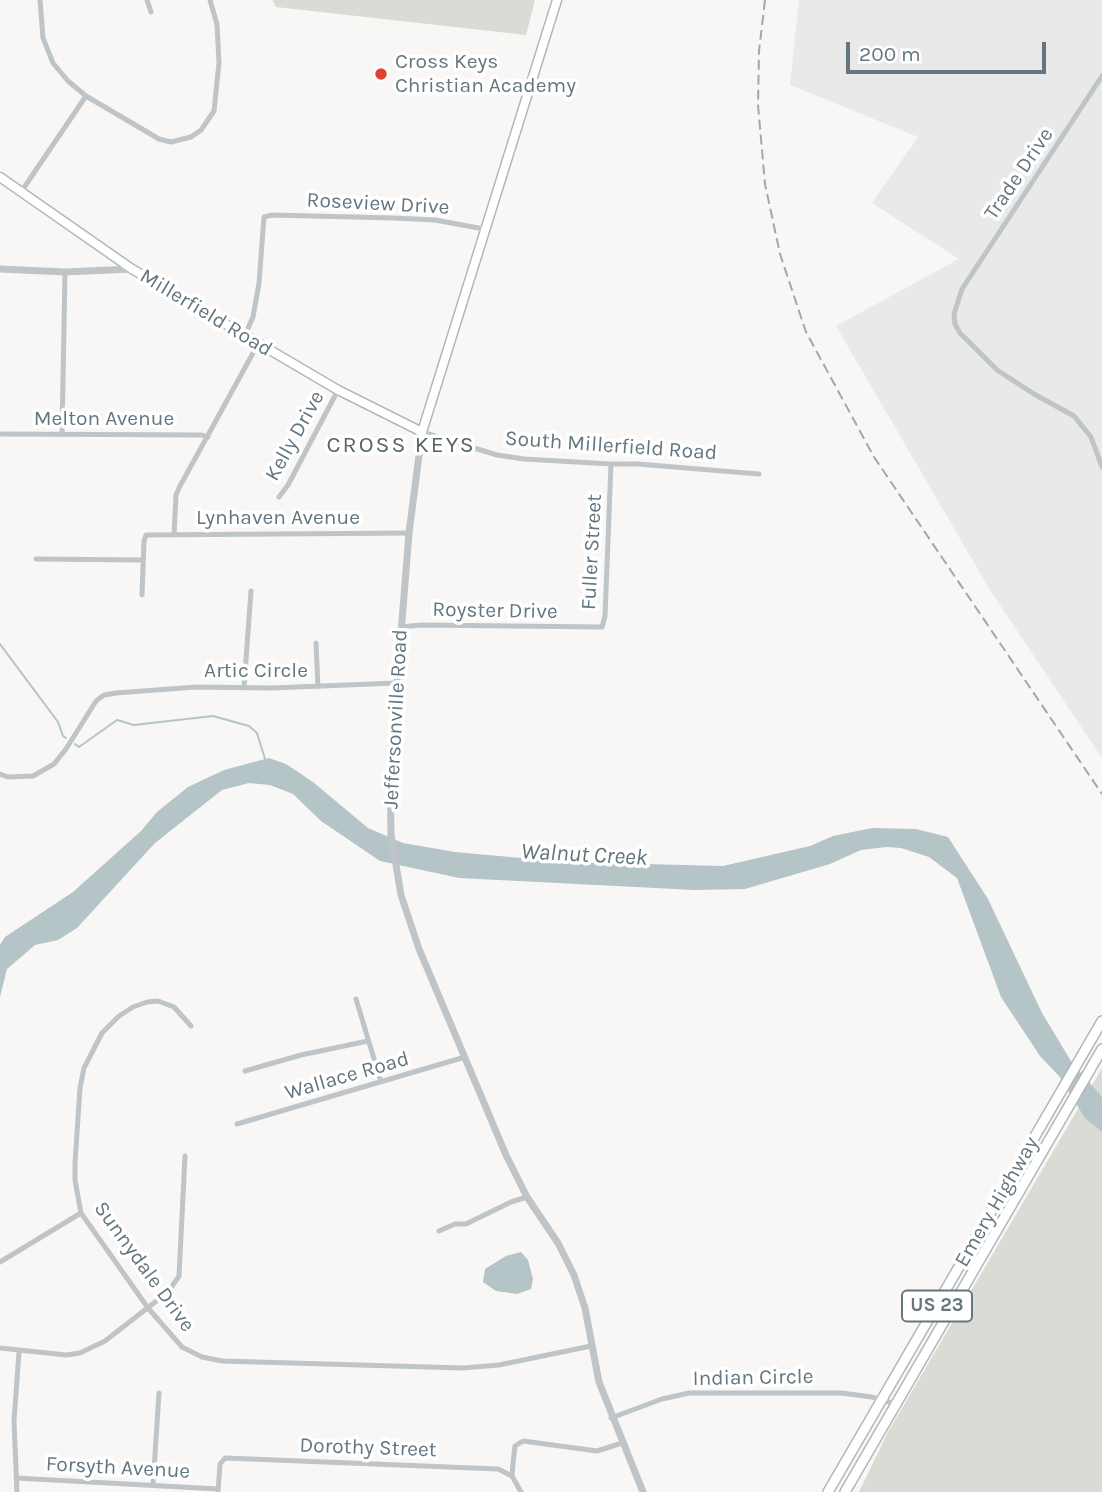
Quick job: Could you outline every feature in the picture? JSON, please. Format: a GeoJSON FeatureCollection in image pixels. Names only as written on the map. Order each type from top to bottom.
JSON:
{"type":"FeatureCollection","features":[{"type":"Feature","properties":{"kind":"highway","name":"Emery Highway"},"geometry":{"type":"LineString","coordinates":[[828,1492],[1102,1021]]}},
{"type":"Feature","properties":{"kind":"highway","name":"Emery Highway"},"geometry":{"type":"LineString","coordinates":[[845,1492],[1102,1049]]}},
{"type":"Feature","properties":{"kind":"main road","name":"Jeffersonville Road"},"geometry":{"type":"LineString","coordinates":[[422,432],[557,0]]}},
{"type":"Feature","properties":{"kind":"main road","name":"Millerfield Road"},"geometry":{"type":"LineString","coordinates":[[0,177],[132,269],[338,390],[422,432]]}},
{"type":"Feature","properties":{"kind":"street"},"geometry":{"type":"LineString","coordinates":[[40,0],[43,38],[50,57],[68,81],[86,96],[159,139],[177,141],[191,137],[201,130],[214,111],[219,63],[217,24],[210,0]]}},
{"type":"Feature","properties":{"kind":"street"},"geometry":{"type":"LineString","coordinates":[[147,0],[151,12]]}},
{"type":"Feature","properties":{"kind":"street","name":"Trade Drive"},"geometry":{"type":"LineString","coordinates":[[1102,76],[962,289],[954,314],[960,333],[997,370],[1074,416],[1091,437],[1102,467]]}},
{"type":"Feature","properties":{"kind":"street"},"geometry":{"type":"LineString","coordinates":[[21,192],[86,96]]}},
{"type":"Feature","properties":{"kind":"street","name":"Roseview Drive"},"geometry":{"type":"LineString","coordinates":[[245,335],[253,317],[259,283],[264,217],[435,220],[484,229]]}},
{"type":"Feature","properties":{"kind":"street"},"geometry":{"type":"LineString","coordinates":[[0,269],[65,272],[132,269]]}},
{"type":"Feature","properties":{"kind":"street"},"geometry":{"type":"LineString","coordinates":[[62,435],[65,272]]}},
{"type":"Feature","properties":{"kind":"street"},"geometry":{"type":"LineString","coordinates":[[174,535],[176,495],[258,344]]}},
{"type":"Feature","properties":{"kind":"street","name":"Kelly Drive"},"geometry":{"type":"LineString","coordinates":[[279,497],[338,390]]}},
{"type":"Feature","properties":{"kind":"street","name":"South Millerfield Road"},"geometry":{"type":"LineString","coordinates":[[422,432],[497,455],[759,474]]}},
{"type":"Feature","properties":{"kind":"street","name":"Jeffersonville Road"},"geometry":{"type":"LineString","coordinates":[[422,432],[409,533],[396,683],[390,797],[391,835],[400,890],[414,938],[506,1155],[527,1197],[558,1243],[575,1275],[585,1308],[599,1382],[611,1418],[643,1492]]}},
{"type":"Feature","properties":{"kind":"street","name":"Melton Avenue"},"geometry":{"type":"LineString","coordinates":[[0,434],[208,437]]}},
{"type":"Feature","properties":{"kind":"street","name":"Fuller Street"},"geometry":{"type":"LineString","coordinates":[[588,629],[602,627],[605,621],[611,464]]}},
{"type":"Feature","properties":{"kind":"street","name":"Lynhaven Avenue"},"geometry":{"type":"LineString","coordinates":[[142,560],[146,535],[409,533]]}},
{"type":"Feature","properties":{"kind":"street"},"geometry":{"type":"LineString","coordinates":[[36,559],[142,560],[142,595]]}},
{"type":"Feature","properties":{"kind":"street"},"geometry":{"type":"LineString","coordinates":[[244,687],[251,591]]}},
{"type":"Feature","properties":{"kind":"street","name":"Royster Drive"},"geometry":{"type":"LineString","coordinates":[[401,628],[421,625],[588,629]]}},
{"type":"Feature","properties":{"kind":"street"},"geometry":{"type":"LineString","coordinates":[[316,643],[318,687]]}},
{"type":"Feature","properties":{"kind":"street","name":"Artic Circle"},"geometry":{"type":"LineString","coordinates":[[0,774],[8,777],[33,776],[54,764],[96,701],[104,695],[116,692],[196,687],[318,687],[396,683]]}},
{"type":"Feature","properties":{"kind":"street"},"geometry":{"type":"LineString","coordinates":[[356,999],[381,1082]]}},
{"type":"Feature","properties":{"kind":"street","name":"Sunnydale Drive"},"geometry":{"type":"LineString","coordinates":[[191,1026],[174,1007],[158,1001],[147,1002],[118,1016],[102,1034],[84,1068],[75,1163],[75,1181],[81,1213],[148,1308],[182,1347],[202,1357],[222,1361],[472,1368],[591,1346]]}},
{"type":"Feature","properties":{"kind":"street"},"geometry":{"type":"LineString","coordinates":[[245,1071],[301,1055],[368,1041]]}},
{"type":"Feature","properties":{"kind":"street","name":"Wallace Road"},"geometry":{"type":"LineString","coordinates":[[237,1124],[465,1057]]}},
{"type":"Feature","properties":{"kind":"street"},"geometry":{"type":"LineString","coordinates":[[0,1348],[66,1355],[80,1353],[105,1340],[168,1292],[178,1276],[185,1156]]}},
{"type":"Feature","properties":{"kind":"street"},"geometry":{"type":"LineString","coordinates":[[439,1231],[455,1224],[466,1224],[527,1197]]}},
{"type":"Feature","properties":{"kind":"street"},"geometry":{"type":"LineString","coordinates":[[0,1262],[81,1213]]}},
{"type":"Feature","properties":{"kind":"street"},"geometry":{"type":"LineString","coordinates":[[17,1492],[14,1421],[19,1352]]}},
{"type":"Feature","properties":{"kind":"street"},"geometry":{"type":"LineString","coordinates":[[153,1485],[159,1393]]}},
{"type":"Feature","properties":{"kind":"street","name":"Indian Circle"},"geometry":{"type":"LineString","coordinates":[[611,1418],[689,1393],[841,1393],[897,1404]]}},
{"type":"Feature","properties":{"kind":"street"},"geometry":{"type":"LineString","coordinates":[[521,1492],[512,1476],[515,1446],[523,1441],[597,1451],[622,1443]]}},
{"type":"Feature","properties":{"kind":"street","name":"Dorothy Street"},"geometry":{"type":"LineString","coordinates":[[218,1491],[221,1460],[498,1469],[512,1476]]}},
{"type":"Feature","properties":{"kind":"street","name":"Forsyth Avenue"},"geometry":{"type":"LineString","coordinates":[[16,1478],[218,1491]]}},
{"type":"Feature","properties":{"kind":"shaded area"},"geometry":{"type":"Polygon","coordinates":[[[272,0],[535,0],[526,35],[276,7],[272,0]]]}},
{"type":"Feature","properties":{"kind":"shaded area"},"geometry":{"type":"Polygon","coordinates":[[[799,0],[1102,0],[1102,758],[990,590],[836,326],[959,259],[872,203],[918,137],[790,85],[799,0]]]}},
{"type":"Feature","properties":{"kind":"shaded area"},"geometry":{"type":"Polygon","coordinates":[[[269,758],[286,764],[313,782],[368,828],[403,843],[455,852],[566,862],[723,866],[810,846],[833,836],[872,828],[916,829],[948,837],[988,899],[1042,1013],[1071,1061],[1102,1097],[1102,1132],[1085,1118],[1059,1076],[1040,1056],[1001,997],[957,878],[929,857],[901,848],[861,850],[830,864],[745,889],[694,890],[459,878],[380,861],[321,821],[293,794],[270,785],[249,783],[222,790],[155,843],[77,928],[58,940],[35,945],[7,969],[0,997],[0,945],[5,937],[73,892],[141,831],[157,812],[188,787],[224,770],[269,758]]]}},
{"type":"Feature","properties":{"kind":"shaded area"},"geometry":{"type":"Polygon","coordinates":[[[1102,1068],[1102,1492],[859,1492],[888,1432],[1102,1068]]]}},
{"type":"Feature","properties":{"kind":"shaded area"},"geometry":{"type":"Polygon","coordinates":[[[521,1252],[528,1260],[533,1279],[531,1289],[517,1294],[496,1291],[483,1282],[485,1269],[506,1256],[521,1252]]]}},
{"type":"Feature","properties":{"kind":"waterway"},"geometry":{"type":"LineString","coordinates":[[0,644],[58,722],[66,738]]}},
{"type":"Feature","properties":{"kind":"waterway"},"geometry":{"type":"LineString","coordinates":[[75,744],[79,747],[117,720],[134,725],[213,716],[249,726],[257,733],[265,759]]}},
{"type":"Feature","properties":{"kind":"railway"},"geometry":{"type":"LineString","coordinates":[[765,0],[759,51],[758,105],[765,184],[780,254],[806,332],[874,457],[1102,794]]}},
{"type":"Feature","properties":{"kind":"place","name":"Cross Keys Christian Academy"},"geometry":{"type":"Point","coordinates":[381,74]}},
{"type":"Feature","properties":{"kind":"district","name":"CROSS KEYS"},"geometry":{"type":"Point","coordinates":[401,445]}},
{"type":"Feature","properties":{"kind":"water label","name":"Walnut Creek"},"geometry":{"type":"Point","coordinates":[584,855]}}]}
